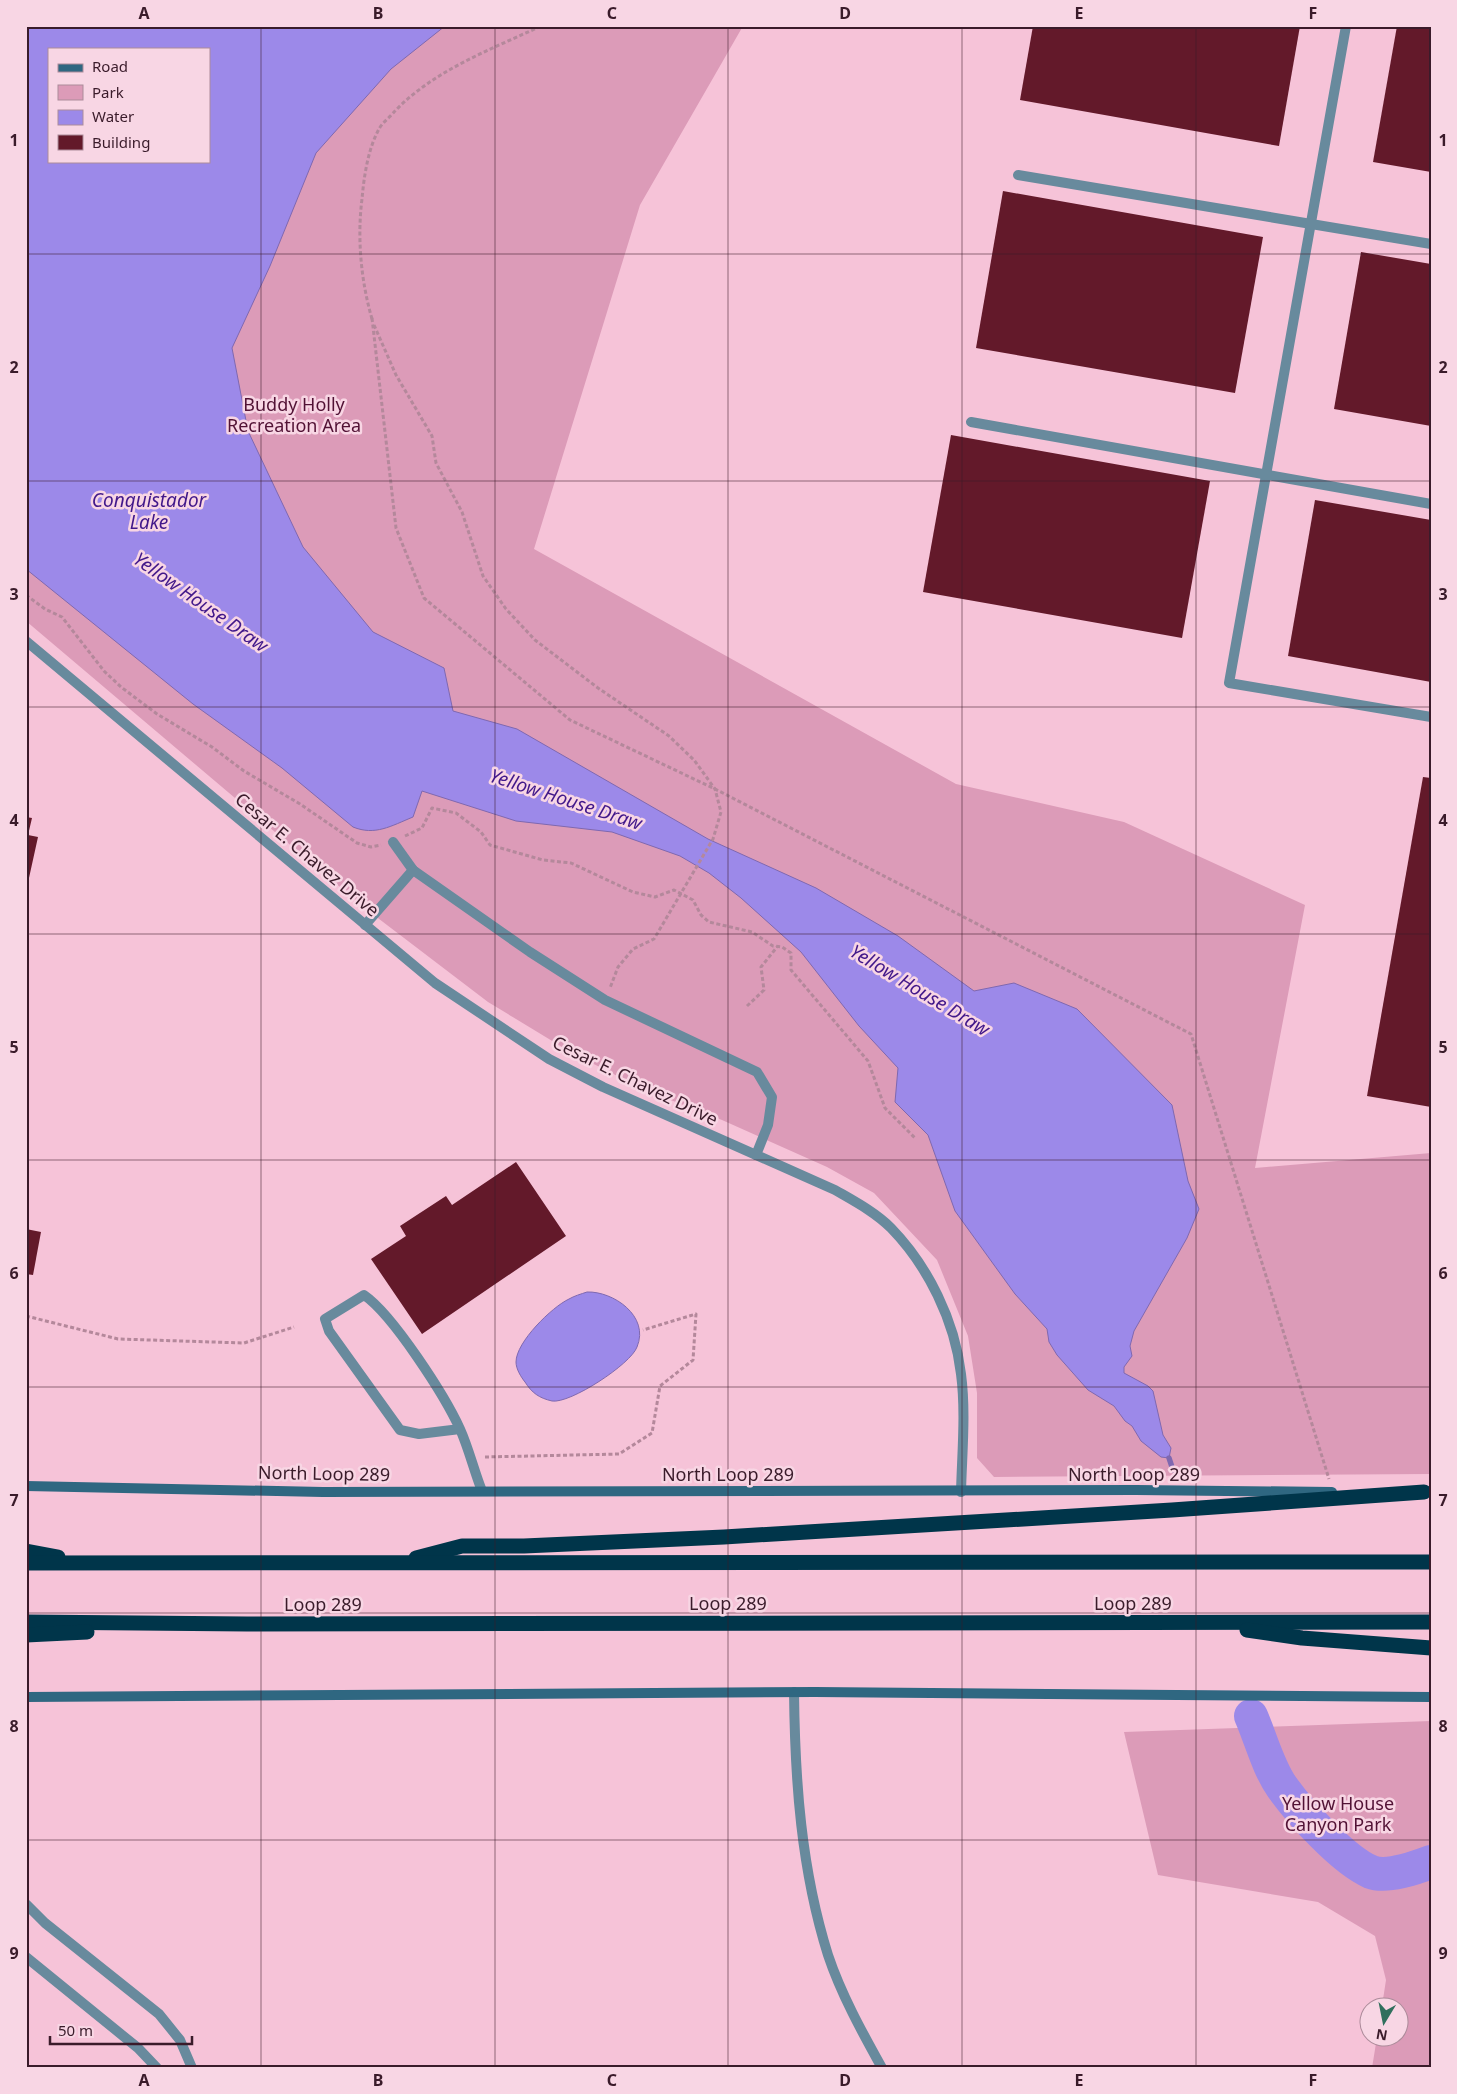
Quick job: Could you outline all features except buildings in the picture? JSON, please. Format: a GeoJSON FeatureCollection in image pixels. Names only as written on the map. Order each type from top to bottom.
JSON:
{"type":"FeatureCollection","features":[{"type":"Feature","properties":{"kind":"highway"},"geometry":{"type":"LineString","coordinates":[[397,1563],[462,1546],[524,1546],[734,1536],[1172,1510],[1427,1492]]}},
{"type":"Feature","properties":{"kind":"highway"},"geometry":{"type":"LineString","coordinates":[[26,1551],[88,1563]]}},
{"type":"Feature","properties":{"kind":"highway"},"geometry":{"type":"LineString","coordinates":[[26,1564],[1431,1562]]}},
{"type":"Feature","properties":{"kind":"highway","name":"Loop 289"},"geometry":{"type":"LineString","coordinates":[[26,1622],[248,1624],[1431,1622]]}},
{"type":"Feature","properties":{"kind":"highway"},"geometry":{"type":"LineString","coordinates":[[1191,1623],[1302,1638],[1431,1648]]}},
{"type":"Feature","properties":{"kind":"highway"},"geometry":{"type":"LineString","coordinates":[[26,1635],[248,1624]]}},
{"type":"Feature","properties":{"kind":"main road","name":"North Loop 289"},"geometry":{"type":"LineString","coordinates":[[26,1486],[323,1492],[961,1492],[1136,1490],[1427,1492]]}},
{"type":"Feature","properties":{"kind":"main road"},"geometry":{"type":"LineString","coordinates":[[26,1697],[794,1692],[1431,1697]]}},
{"type":"Feature","properties":{"kind":"street"},"geometry":{"type":"LineString","coordinates":[[1346,26],[1228,683],[1431,717]]}},
{"type":"Feature","properties":{"kind":"street"},"geometry":{"type":"LineString","coordinates":[[1018,175],[1311,222],[1431,244]]}},
{"type":"Feature","properties":{"kind":"street"},"geometry":{"type":"LineString","coordinates":[[971,422],[1431,504]]}},
{"type":"Feature","properties":{"kind":"street","name":"Cesar E. Chavez Drive"},"geometry":{"type":"LineString","coordinates":[[26,641],[435,983],[549,1059],[603,1087],[835,1190],[865,1208],[890,1228],[910,1251],[928,1279],[944,1310],[961,1373],[961,1492]]}},
{"type":"Feature","properties":{"kind":"street"},"geometry":{"type":"LineString","coordinates":[[393,842],[413,870],[530,952],[605,1000],[757,1072],[772,1096],[768,1125],[756,1155]]}},
{"type":"Feature","properties":{"kind":"street"},"geometry":{"type":"LineString","coordinates":[[365,925],[413,870]]}},
{"type":"Feature","properties":{"kind":"street"},"geometry":{"type":"LineString","coordinates":[[460,1429],[419,1434],[400,1430],[329,1331],[326,1319],[364,1295],[378,1305],[430,1377],[460,1429],[482,1491]]}},
{"type":"Feature","properties":{"kind":"street"},"geometry":{"type":"LineString","coordinates":[[794,1692],[799,1810],[803,1847],[812,1896],[829,1956],[849,2004],[882,2068]]}},
{"type":"Feature","properties":{"kind":"street"},"geometry":{"type":"LineString","coordinates":[[26,1904],[46,1923],[159,2014],[180,2040],[192,2068]]}},
{"type":"Feature","properties":{"kind":"street"},"geometry":{"type":"LineString","coordinates":[[26,1957],[138,2048],[157,2068]]}},
{"type":"Feature","properties":{"kind":"path"},"geometry":{"type":"LineString","coordinates":[[541,26],[440,76],[400,106],[380,128],[370,154],[360,215],[365,296],[379,340],[396,375],[432,436],[436,462],[462,512],[483,576],[506,609],[535,640],[598,688],[669,736],[694,760],[715,789],[721,812],[713,839],[654,939],[633,949],[618,967],[605,1000]]}},
{"type":"Feature","properties":{"kind":"path"},"geometry":{"type":"LineString","coordinates":[[372,318],[396,528],[424,598],[570,720],[715,789],[1191,1034],[1333,1492]]}},
{"type":"Feature","properties":{"kind":"path"},"geometry":{"type":"LineString","coordinates":[[26,595],[45,609],[62,617],[104,671],[121,687],[157,714],[300,804],[356,843],[371,847],[393,842],[422,828],[432,808],[456,813],[480,832],[490,844],[544,860],[571,863],[633,892],[655,897],[674,890],[693,900],[701,916],[710,922],[752,932],[773,946],[791,953],[791,970],[868,1061],[885,1108],[916,1140]]}},
{"type":"Feature","properties":{"kind":"path"},"geometry":{"type":"LineString","coordinates":[[747,1006],[764,990],[761,967],[778,947]]}},
{"type":"Feature","properties":{"kind":"path"},"geometry":{"type":"LineString","coordinates":[[470,1457],[619,1454],[652,1433],[660,1386],[693,1360],[696,1314],[644,1330]]}},
{"type":"Feature","properties":{"kind":"path"},"geometry":{"type":"LineString","coordinates":[[26,1316],[118,1339],[244,1343],[294,1327]]}},
{"type":"Feature","properties":{"kind":"green space","name":"Buddy Holly Recreation Area"},"geometry":{"type":"Polygon","coordinates":[[[26,26],[743,26],[640,205],[534,549],[956,784],[1124,822],[1305,905],[1255,1168],[1431,1153],[1431,1474],[994,1477],[977,1458],[977,1393],[968,1336],[937,1260],[874,1193],[827,1167],[722,1120],[645,1090],[572,1053],[488,1002],[366,909],[26,621],[26,26]]]}},
{"type":"Feature","properties":{"kind":"green space","name":"Yellow House Canyon Park"},"geometry":{"type":"Polygon","coordinates":[[[1431,1721],[1431,2068],[1372,2068],[1376,2046],[1410,2046],[1410,1996],[1384,1996],[1386,1980],[1375,1936],[1318,1902],[1158,1875],[1124,1732],[1431,1721]]]}},
{"type":"Feature","properties":{"kind":"water","name":"Conquistador Lake"},"geometry":{"type":"Polygon","coordinates":[[[26,26],[445,26],[391,69],[316,153],[270,266],[232,348],[248,431],[303,547],[373,632],[444,668],[453,711],[517,729],[708,839],[816,888],[898,936],[974,991],[1014,983],[1077,1009],[1172,1105],[1188,1181],[1199,1209],[1187,1238],[1134,1331],[1130,1346],[1132,1356],[1124,1367],[1124,1373],[1148,1386],[1153,1391],[1163,1435],[1171,1448],[1169,1458],[1161,1457],[1141,1441],[1132,1426],[1125,1421],[1114,1406],[1088,1390],[1057,1355],[1049,1342],[1047,1329],[1015,1294],[955,1211],[928,1135],[895,1102],[898,1068],[859,1026],[801,952],[741,898],[709,873],[680,856],[612,832],[516,821],[422,791],[413,817],[383,829],[361,830],[353,827],[282,768],[193,704],[26,569],[26,26]]]}},
{"type":"Feature","properties":{"kind":"water"},"geometry":{"type":"Polygon","coordinates":[[[587,1292],[608,1296],[627,1308],[634,1316],[638,1325],[640,1336],[637,1347],[624,1363],[585,1390],[561,1400],[552,1401],[536,1395],[520,1375],[516,1365],[522,1345],[536,1326],[554,1309],[573,1297],[587,1292]]]}},
{"type":"Feature","properties":{"kind":"waterway","name":"Yellow House Draw"},"geometry":{"type":"LineString","coordinates":[[1169,1458],[1173,1470]]}},
{"type":"Feature","properties":{"kind":"waterway","name":"Yellow House Draw"},"geometry":{"type":"LineString","coordinates":[[1251,1716],[1269,1762],[1282,1787],[1311,1822],[1348,1857],[1360,1866],[1378,1874],[1401,1872],[1431,1862]]}}]}
